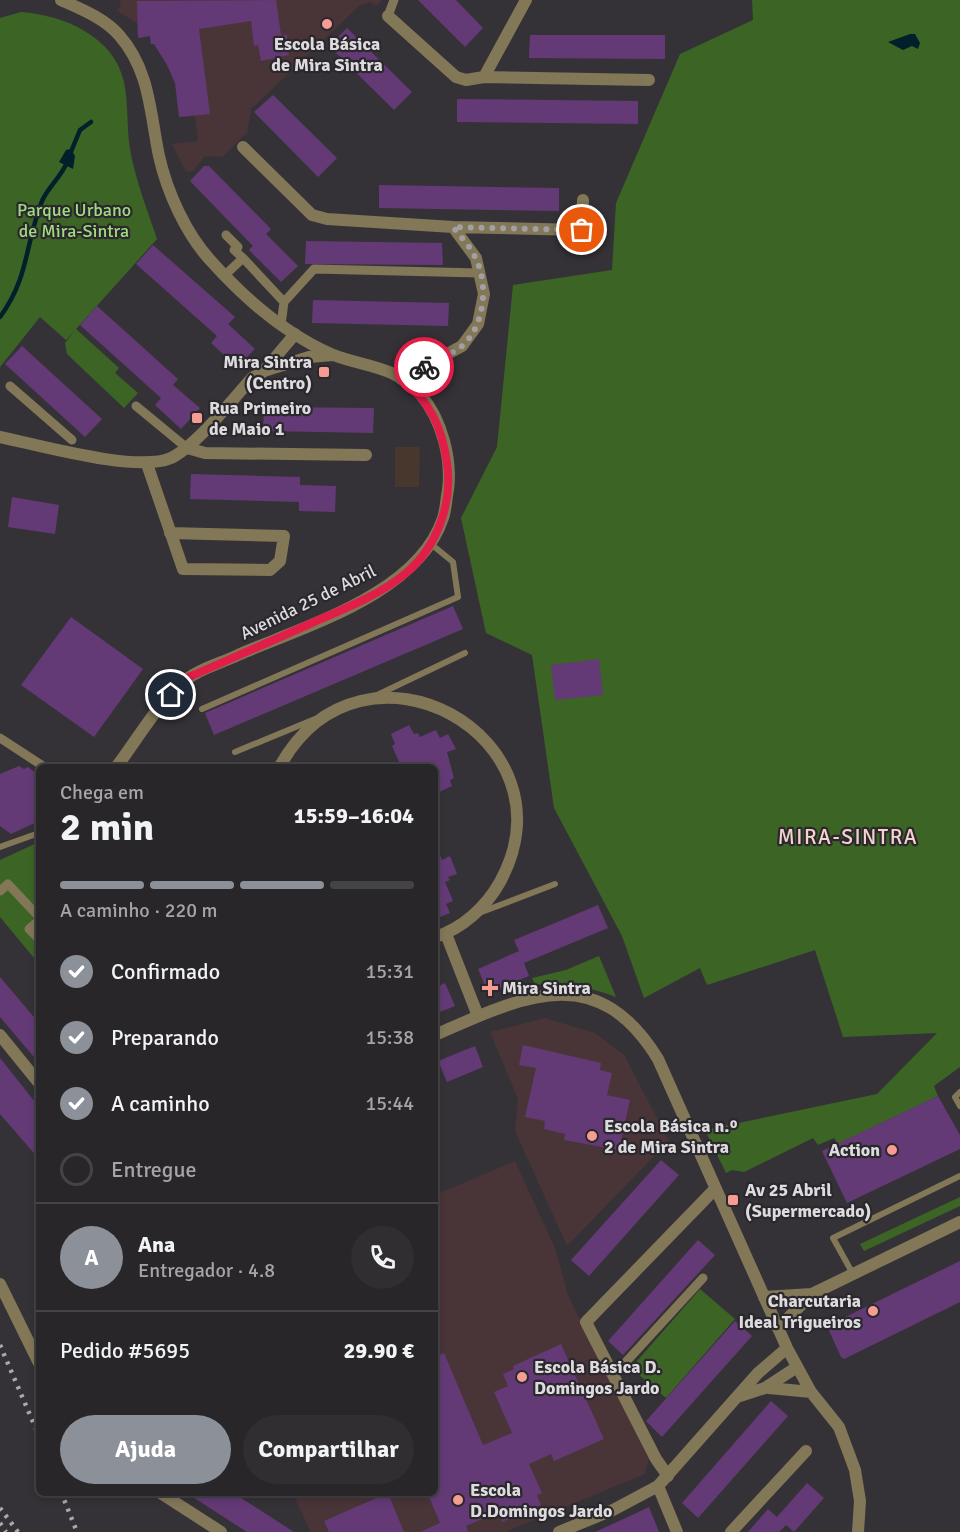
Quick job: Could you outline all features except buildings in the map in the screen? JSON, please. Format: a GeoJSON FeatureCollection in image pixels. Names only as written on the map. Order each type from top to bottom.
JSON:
{"type":"FeatureCollection","features":[{"type":"Feature","properties":{"kind":"street","name":"Avenida 25 de Abril"},"geometry":{"type":"LineString","coordinates":[[61,0],[94,16],[118,34],[131,54],[152,102],[160,157],[173,198],[205,255],[254,305],[281,325],[333,355],[374,365],[401,379],[420,394],[444,437],[449,478],[443,518],[430,543],[406,573],[373,594],[189,677],[162,707],[119,764]]}},
{"type":"Feature","properties":{"kind":"street"},"geometry":{"type":"LineString","coordinates":[[394,0],[388,16],[456,77],[466,80],[484,77],[649,80]]}},
{"type":"Feature","properties":{"kind":"street"},"geometry":{"type":"LineString","coordinates":[[484,77],[526,0]]}},
{"type":"Feature","properties":{"kind":"street"},"geometry":{"type":"LineString","coordinates":[[243,147],[312,215],[327,219],[453,227],[582,230],[583,200]]}},
{"type":"Feature","properties":{"kind":"street"},"geometry":{"type":"LineString","coordinates":[[401,379],[462,346],[478,324],[484,294],[476,258],[453,227]]}},
{"type":"Feature","properties":{"kind":"street"},"geometry":{"type":"LineString","coordinates":[[226,235],[238,247],[234,250],[284,302]]}},
{"type":"Feature","properties":{"kind":"street"},"geometry":{"type":"LineString","coordinates":[[225,276],[243,258]]}},
{"type":"Feature","properties":{"kind":"street"},"geometry":{"type":"LineString","coordinates":[[281,325],[284,302],[314,269],[479,273]]}},
{"type":"Feature","properties":{"kind":"street"},"geometry":{"type":"LineString","coordinates":[[263,372],[295,334]]}},
{"type":"Feature","properties":{"kind":"street"},"geometry":{"type":"LineString","coordinates":[[0,437],[147,464],[172,458],[187,448],[252,378],[263,372],[309,357],[333,355]]}},
{"type":"Feature","properties":{"kind":"street"},"geometry":{"type":"LineString","coordinates":[[10,386],[72,440]]}},
{"type":"Feature","properties":{"kind":"street"},"geometry":{"type":"LineString","coordinates":[[136,405],[187,448],[206,453],[366,455]]}},
{"type":"Feature","properties":{"kind":"street"},"geometry":{"type":"LineString","coordinates":[[147,464],[170,533],[183,569],[270,570],[280,561],[284,537],[170,533]]}},
{"type":"Feature","properties":{"kind":"street"},"geometry":{"type":"LineString","coordinates":[[281,764],[289,750],[307,729],[336,710],[370,699],[405,698],[446,709],[480,734],[505,768],[516,809],[515,839],[508,868],[493,894],[473,916],[441,935],[478,1016]]}},
{"type":"Feature","properties":{"kind":"street"},"geometry":{"type":"LineString","coordinates":[[0,738],[40,764]]}},
{"type":"Feature","properties":{"kind":"street"},"geometry":{"type":"LineString","coordinates":[[0,891],[8,884],[36,915]]}},
{"type":"Feature","properties":{"kind":"street"},"geometry":{"type":"LineString","coordinates":[[36,922],[30,929],[36,936]]}},
{"type":"Feature","properties":{"kind":"street"},"geometry":{"type":"LineString","coordinates":[[438,1034],[512,1002],[549,994],[586,998],[617,1011],[645,1038],[658,1059],[787,1348],[811,1392],[839,1427],[855,1470],[860,1501],[858,1532]]}},
{"type":"Feature","properties":{"kind":"street"},"geometry":{"type":"LineString","coordinates":[[0,1035],[36,1079]]}},
{"type":"Feature","properties":{"kind":"street"},"geometry":{"type":"LineString","coordinates":[[668,1476],[586,1322],[715,1188]]}},
{"type":"Feature","properties":{"kind":"street"},"geometry":{"type":"LineString","coordinates":[[778,1328],[812,1294],[960,1222]]}},
{"type":"Feature","properties":{"kind":"street"},"geometry":{"type":"LineString","coordinates":[[613,1376],[703,1278]]}},
{"type":"Feature","properties":{"kind":"street"},"geometry":{"type":"LineString","coordinates":[[0,1284],[36,1357]]}},
{"type":"Feature","properties":{"kind":"street"},"geometry":{"type":"LineString","coordinates":[[764,1297],[812,1294]]}},
{"type":"Feature","properties":{"kind":"street"},"geometry":{"type":"LineString","coordinates":[[559,1532],[613,1510],[658,1486],[758,1373],[787,1348]]}},
{"type":"Feature","properties":{"kind":"street"},"geometry":{"type":"LineString","coordinates":[[739,1397],[765,1388],[797,1367]]}},
{"type":"Feature","properties":{"kind":"street"},"geometry":{"type":"LineString","coordinates":[[765,1388],[811,1392]]}},
{"type":"Feature","properties":{"kind":"street"},"geometry":{"type":"LineString","coordinates":[[731,1532],[806,1451]]}},
{"type":"Feature","properties":{"kind":"street"},"geometry":{"type":"LineString","coordinates":[[658,1486],[677,1532]]}},
{"type":"Feature","properties":{"kind":"street"},"geometry":{"type":"LineString","coordinates":[[165,1496],[221,1532]]}},
{"type":"Feature","properties":{"kind":"lane"},"geometry":{"type":"LineString","coordinates":[[202,708],[458,597],[453,562],[430,543]]}},
{"type":"Feature","properties":{"kind":"lane"},"geometry":{"type":"LineString","coordinates":[[370,699],[465,653]]}},
{"type":"Feature","properties":{"kind":"lane"},"geometry":{"type":"LineString","coordinates":[[235,752],[336,710]]}},
{"type":"Feature","properties":{"kind":"lane"},"geometry":{"type":"LineString","coordinates":[[0,848],[36,834]]}},
{"type":"Feature","properties":{"kind":"lane"},"geometry":{"type":"LineString","coordinates":[[473,916],[555,884]]}},
{"type":"Feature","properties":{"kind":"lane"},"geometry":{"type":"LineString","coordinates":[[960,1092],[955,1097],[960,1106]]}},
{"type":"Feature","properties":{"kind":"lane"},"geometry":{"type":"LineString","coordinates":[[853,1275],[833,1238],[960,1176]]}},
{"type":"Feature","properties":{"kind":"shaded area"},"geometry":{"type":"Polygon","coordinates":[[[119,0],[382,0],[376,6],[370,2],[359,6],[251,109],[247,133],[222,157],[205,156],[193,171],[186,172],[172,144],[198,141],[195,116],[180,117],[175,83],[167,65],[154,44],[151,44],[150,36],[138,38],[137,23],[117,11],[121,5],[119,0]]]}},
{"type":"Feature","properties":{"kind":"shaded area"},"geometry":{"type":"Polygon","coordinates":[[[395,447],[420,447],[419,487],[395,487],[395,447]]]}},
{"type":"Feature","properties":{"kind":"shaded area","name":"Escola Básica n.º 2 de Mira Sintra"},"geometry":{"type":"Polygon","coordinates":[[[545,1018],[595,1033],[624,1055],[669,1141],[567,1246],[515,1131],[518,1099],[490,1032],[545,1018]]]}},
{"type":"Feature","properties":{"kind":"shaded area","name":"Escola Básica D. Domingos Jardo"},"geometry":{"type":"Polygon","coordinates":[[[515,1161],[555,1248],[568,1295],[649,1458],[645,1474],[505,1532],[311,1532],[293,1496],[438,1496],[438,1194],[515,1161]]]}},
{"type":"Feature","properties":{"kind":"green space"},"geometry":{"type":"Polygon","coordinates":[[[752,0],[960,0],[960,1067],[934,1086],[938,1096],[838,1144],[834,1138],[818,1145],[813,1138],[744,1172],[732,1170],[726,1173],[705,1130],[877,1094],[937,1033],[843,1037],[815,950],[707,985],[700,968],[644,998],[622,936],[554,808],[532,655],[486,633],[461,518],[497,447],[513,285],[612,270],[616,203],[680,54],[753,20],[752,0]]]}},
{"type":"Feature","properties":{"kind":"green space","name":"Parque Urbano de Mira-Sintra"},"geometry":{"type":"Polygon","coordinates":[[[21,12],[69,23],[98,40],[110,52],[124,82],[131,155],[139,187],[157,239],[76,329],[119,368],[115,373],[138,393],[124,408],[67,354],[65,343],[75,330],[66,340],[40,317],[0,367],[0,18],[21,12]]]}},
{"type":"Feature","properties":{"kind":"green space"},"geometry":{"type":"Polygon","coordinates":[[[36,843],[36,873],[34,875],[36,881],[36,960],[0,917],[0,860],[36,843]]]}},
{"type":"Feature","properties":{"kind":"green space"},"geometry":{"type":"Polygon","coordinates":[[[599,956],[616,997],[576,985],[556,983],[535,985],[532,978],[566,970],[599,956]]]}},
{"type":"Feature","properties":{"kind":"green space"},"geometry":{"type":"Polygon","coordinates":[[[960,1197],[960,1206],[864,1251],[860,1244],[960,1197]]]}},
{"type":"Feature","properties":{"kind":"green space"},"geometry":{"type":"Polygon","coordinates":[[[700,1289],[735,1319],[666,1398],[631,1368],[700,1289]]]}},
{"type":"Feature","properties":{"kind":"water"},"geometry":{"type":"Polygon","coordinates":[[[915,34],[920,43],[918,49],[912,46],[903,50],[888,42],[915,34]]]}},
{"type":"Feature","properties":{"kind":"water"},"geometry":{"type":"Polygon","coordinates":[[[71,149],[75,156],[73,169],[59,162],[66,150],[71,149]]]}},
{"type":"Feature","properties":{"kind":"waterway"},"geometry":{"type":"LineString","coordinates":[[70,154],[80,130],[91,122]]}},
{"type":"Feature","properties":{"kind":"waterway"},"geometry":{"type":"LineString","coordinates":[[0,317],[22,274],[42,201],[67,162]]}},
{"type":"Feature","properties":{"kind":"railway"},"geometry":{"type":"LineString","coordinates":[[0,1345],[36,1429]]}},
{"type":"Feature","properties":{"kind":"railway"},"geometry":{"type":"LineString","coordinates":[[63,1496],[77,1532]]}},
{"type":"Feature","properties":{"kind":"railway"},"geometry":{"type":"LineString","coordinates":[[0,1508],[18,1532]]}},
{"type":"Feature","properties":{"kind":"railway"},"geometry":{"type":"LineString","coordinates":[[0,1523],[6,1532]]}},
{"type":"Feature","properties":{"kind":"way so far"},"geometry":{"type":"LineString","coordinates":[[424,367],[462,346],[478,324],[484,294],[476,258],[453,227],[582,230]]}},
{"type":"Feature","properties":{"kind":"place","name":"Escola Básica de Mira Sintra"},"geometry":{"type":"Point","coordinates":[327,24]}},
{"type":"Feature","properties":{"kind":"place","name":"Mira Sintra (Centro)"},"geometry":{"type":"Point","coordinates":[324,372]}},
{"type":"Feature","properties":{"kind":"place","name":"Rua Primeiro de Maio 1"},"geometry":{"type":"Point","coordinates":[197,418]}},
{"type":"Feature","properties":{"kind":"place","name":"Mira Sintra"},"geometry":{"type":"Point","coordinates":[490,988]}},
{"type":"Feature","properties":{"kind":"place","name":"Escola Básica n.º 2 de Mira Sintra"},"geometry":{"type":"Point","coordinates":[592,1136]}},
{"type":"Feature","properties":{"kind":"place","name":"Action"},"geometry":{"type":"Point","coordinates":[892,1150]}},
{"type":"Feature","properties":{"kind":"place","name":"Av 25 Abril (Supermercado)"},"geometry":{"type":"Point","coordinates":[733,1200]}},
{"type":"Feature","properties":{"kind":"place","name":"Charcutaria Ideal Trigueiros"},"geometry":{"type":"Point","coordinates":[873,1311]}},
{"type":"Feature","properties":{"kind":"place","name":"Escola Básica D. Domingos Jardo"},"geometry":{"type":"Point","coordinates":[522,1377]}},
{"type":"Feature","properties":{"kind":"place","name":"Escola D.Domingos Jardo"},"geometry":{"type":"Point","coordinates":[458,1500]}},
{"type":"Feature","properties":{"kind":"district","name":"MIRA-SINTRA"},"geometry":{"type":"Point","coordinates":[848,837]}},
{"type":"Feature","properties":{"kind":"route"},"geometry":{"type":"LineString","coordinates":[[171,695],[189,677],[373,594],[406,573],[425,552],[443,518],[449,478],[444,437],[430,408],[420,394],[401,379],[424,367]]}}]}
